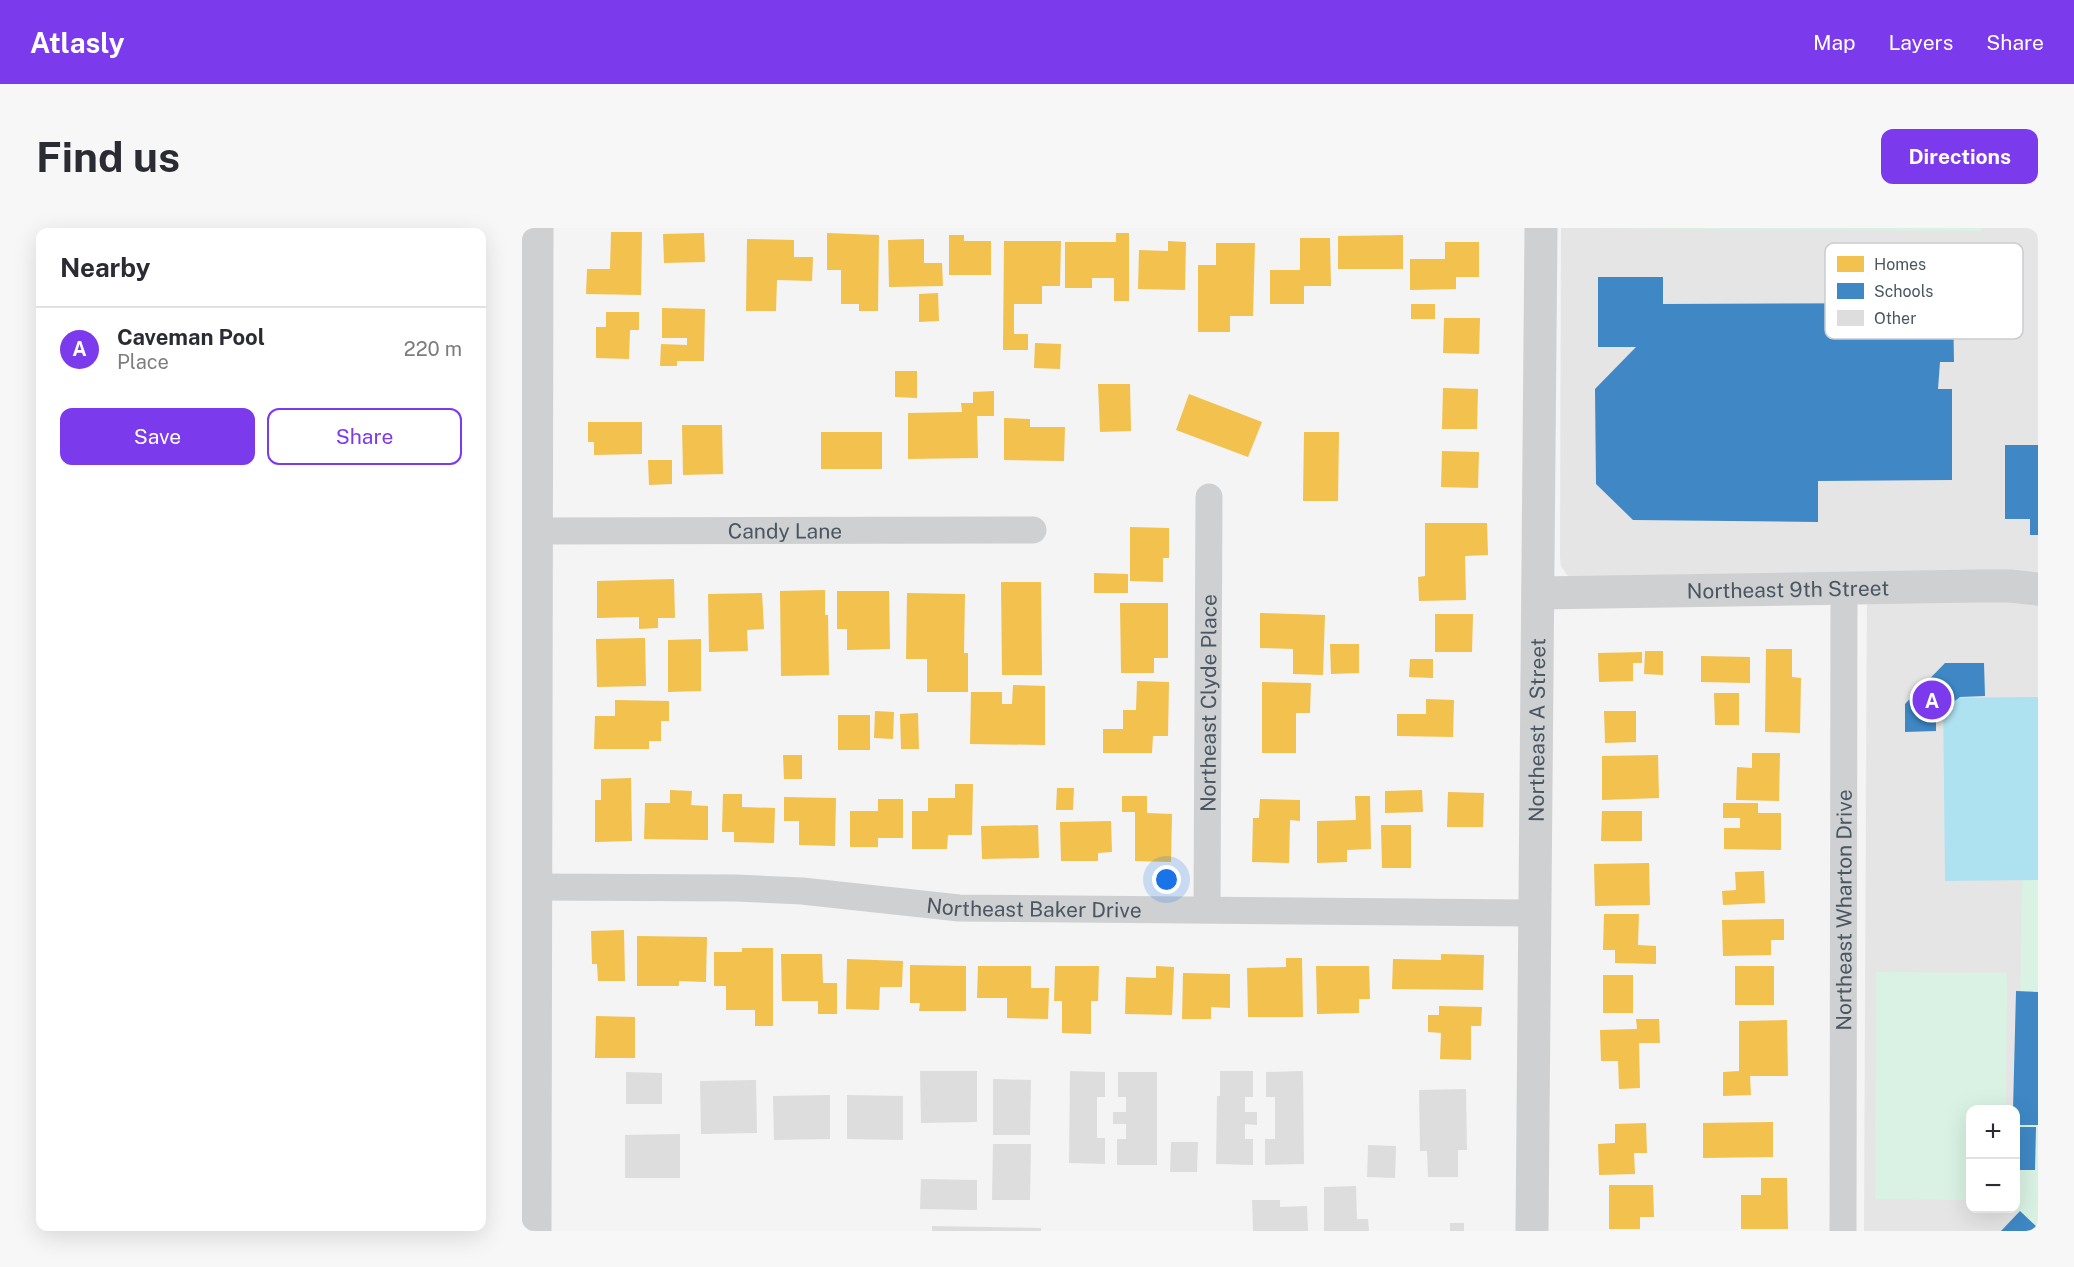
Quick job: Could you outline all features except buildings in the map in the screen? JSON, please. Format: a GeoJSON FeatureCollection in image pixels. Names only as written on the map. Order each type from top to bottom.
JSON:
{"type":"FeatureCollection","features":[{"type":"Feature","properties":{"kind":"street"},"geometry":{"type":"LineString","coordinates":[[535,1231],[535,888],[528,766],[537,531],[537,228]]}},
{"type":"Feature","properties":{"kind":"street","name":"Northeast A Street"},"geometry":{"type":"LineString","coordinates":[[1532,1231],[1541,228]]}},
{"type":"Feature","properties":{"kind":"street","name":"Northeast Clyde Place"},"geometry":{"type":"LineString","coordinates":[[1207,909],[1209,497]]}},
{"type":"Feature","properties":{"kind":"street","name":"Candy Lane"},"geometry":{"type":"LineString","coordinates":[[537,531],[1033,530]]}},
{"type":"Feature","properties":{"kind":"street","name":"Northeast 9th Street"},"geometry":{"type":"LineString","coordinates":[[1539,592],[2010,586],[2038,589]]}},
{"type":"Feature","properties":{"kind":"street","name":"Northeast Wharton Drive"},"geometry":{"type":"LineString","coordinates":[[1843,1231],[1844,589]]}},
{"type":"Feature","properties":{"kind":"street","name":"Northeast Baker Drive"},"geometry":{"type":"LineString","coordinates":[[535,888],[736,888],[802,891],[958,908],[1534,913]]}},
{"type":"Feature","properties":{"kind":"shaded area"},"geometry":{"type":"Polygon","coordinates":[[[1561,228],[2038,228],[2038,1231],[1864,1231],[1867,574],[1688,574],[1674,579],[1576,580],[1567,575],[1561,566],[1560,557],[1561,228]]]}},
{"type":"Feature","properties":{"kind":"green space"},"geometry":{"type":"Polygon","coordinates":[[[1590,228],[1981,228],[1981,231],[1590,228]]]}},
{"type":"Feature","properties":{"kind":"green space"},"geometry":{"type":"Polygon","coordinates":[[[2022,880],[2038,880],[2038,1230],[2019,1213],[2022,880]]]}},
{"type":"Feature","properties":{"kind":"green space"},"geometry":{"type":"Polygon","coordinates":[[[1876,972],[2007,973],[2006,1105],[1966,1105],[1966,1200],[1875,1199],[1876,972]]]}},
{"type":"Feature","properties":{"kind":"water"},"geometry":{"type":"Polygon","coordinates":[[[2038,697],[2038,880],[1945,881],[1943,698],[2038,697]]]}},
{"type":"Feature","properties":{"kind":"place","name":"Caveman Pool"},"geometry":{"type":"Point","coordinates":[1932,700]}}]}
